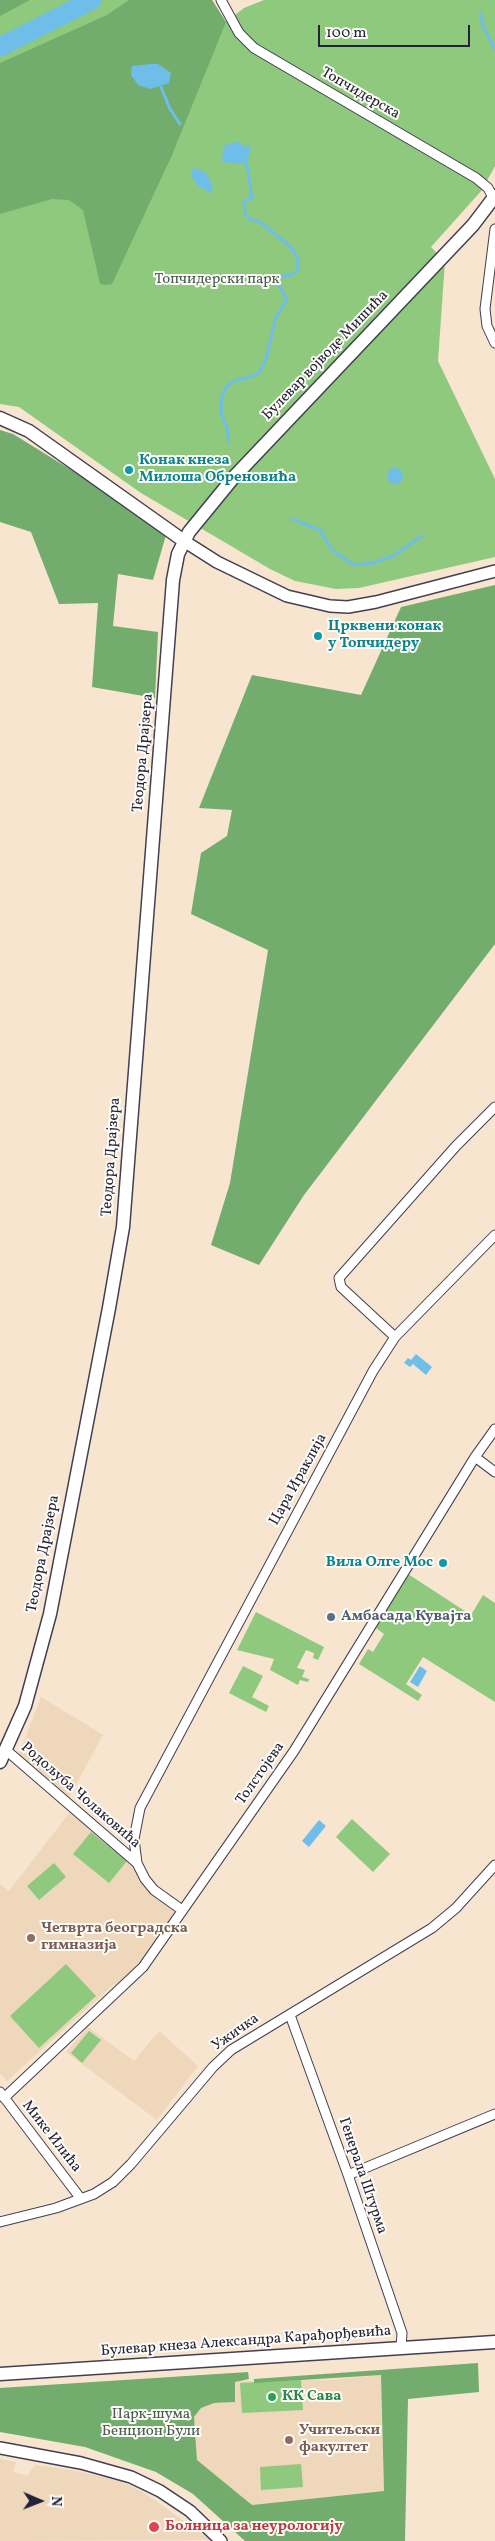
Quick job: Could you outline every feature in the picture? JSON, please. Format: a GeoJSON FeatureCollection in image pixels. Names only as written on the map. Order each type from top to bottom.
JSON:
{"type":"FeatureCollection","features":[{"type":"Feature","properties":{"kind":"main road","name":"Булевар војводе Мишића"},"geometry":{"type":"LineString","coordinates":[[184,541],[205,510],[234,477],[473,226],[495,199]]}},
{"type":"Feature","properties":{"kind":"main road"},"geometry":{"type":"LineString","coordinates":[[0,418],[29,431],[184,541]]}},
{"type":"Feature","properties":{"kind":"main road","name":"Теодора Драјзера"},"geometry":{"type":"LineString","coordinates":[[3,1756],[25,1706],[50,1614],[110,1308],[123,1227],[173,580],[176,560],[184,541]]}},
{"type":"Feature","properties":{"kind":"main road","name":"Булевар кнеза Александра Карађорђевића"},"geometry":{"type":"LineString","coordinates":[[0,2374],[495,2342]]}},
{"type":"Feature","properties":{"kind":"street","name":"Топчидерска"},"geometry":{"type":"LineString","coordinates":[[221,0],[240,33],[254,48],[456,166],[484,184],[495,199]]}},
{"type":"Feature","properties":{"kind":"street"},"geometry":{"type":"LineString","coordinates":[[495,229],[485,309],[487,326],[495,343]]}},
{"type":"Feature","properties":{"kind":"street"},"geometry":{"type":"LineString","coordinates":[[184,541],[217,562],[287,596],[330,606],[348,607],[376,602],[495,572]]}},
{"type":"Feature","properties":{"kind":"street"},"geometry":{"type":"LineString","coordinates":[[395,1337],[341,1287],[339,1278],[456,1146],[495,1107]]}},
{"type":"Feature","properties":{"kind":"street","name":"Цара Ираклија"},"geometry":{"type":"LineString","coordinates":[[182,1910],[154,1890],[145,1879],[137,1863],[134,1839],[140,1808],[373,1371],[395,1337],[495,1236]]}},
{"type":"Feature","properties":{"kind":"street","name":"Толстојева"},"geometry":{"type":"LineString","coordinates":[[2,2095],[130,1981],[143,1966],[294,1751],[474,1457],[495,1429]]}},
{"type":"Feature","properties":{"kind":"street"},"geometry":{"type":"LineString","coordinates":[[474,1457],[495,1472]]}},
{"type":"Feature","properties":{"kind":"street","name":"Родољуба Чолаковића"},"geometry":{"type":"LineString","coordinates":[[3,1756],[137,1863]]}},
{"type":"Feature","properties":{"kind":"street","name":"Ужичка"},"geometry":{"type":"LineString","coordinates":[[0,2222],[37,2214],[81,2199],[105,2187],[122,2173],[222,2058],[242,2042],[290,2015],[432,1928],[456,1908],[495,1865]]}},
{"type":"Feature","properties":{"kind":"street","name":"Генерала Штурма"},"geometry":{"type":"LineString","coordinates":[[290,2015],[348,2175],[402,2333],[401,2348]]}},
{"type":"Feature","properties":{"kind":"street","name":"Мике Илића"},"geometry":{"type":"LineString","coordinates":[[2,2095],[81,2199]]}},
{"type":"Feature","properties":{"kind":"street"},"geometry":{"type":"LineString","coordinates":[[348,2175],[495,2114]]}},
{"type":"Feature","properties":{"kind":"street"},"geometry":{"type":"LineString","coordinates":[[0,2448],[81,2463],[131,2477],[160,2491],[190,2511],[221,2541]]}},
{"type":"Feature","properties":{"kind":"shaded area"},"geometry":{"type":"Polygon","coordinates":[[[41,1697],[103,1735],[69,1797],[19,1754],[41,1697]]]}},
{"type":"Feature","properties":{"kind":"shaded area"},"geometry":{"type":"Polygon","coordinates":[[[70,1812],[133,1863],[142,1881],[176,1914],[126,1981],[118,1988],[114,1984],[7,2081],[0,2073],[0,1884],[9,1891],[70,1812]]]}},
{"type":"Feature","properties":{"kind":"shaded area"},"geometry":{"type":"Polygon","coordinates":[[[88,2027],[134,2061],[159,2031],[198,2066],[157,2120],[66,2052],[88,2027]]]}},
{"type":"Feature","properties":{"kind":"shaded area","name":"Учитељски факултет"},"geometry":{"type":"Polygon","coordinates":[[[381,2375],[384,2491],[252,2505],[197,2460],[194,2417],[201,2408],[214,2403],[235,2402],[235,2381],[329,2380],[381,2375]]]}},
{"type":"Feature","properties":{"kind":"shaded area"},"geometry":{"type":"Polygon","coordinates":[[[0,2459],[16,2462],[13,2472],[27,2476],[35,2465],[77,2471],[120,2481],[143,2492],[211,2540],[0,2541],[0,2459]]]}},
{"type":"Feature","properties":{"kind":"green space","name":"Топчидерски парк"},"geometry":{"type":"Polygon","coordinates":[[[0,0],[212,0],[226,22],[244,8],[264,0],[495,0],[495,166],[482,190],[431,247],[445,261],[438,361],[495,479],[495,557],[359,588],[336,589],[295,581],[270,569],[141,493],[19,407],[0,404],[0,0]]]}},
{"type":"Feature","properties":{"kind":"green space"},"geometry":{"type":"Polygon","coordinates":[[[0,0],[30,0],[0,16],[0,0]]]}},
{"type":"Feature","properties":{"kind":"green space"},"geometry":{"type":"Polygon","coordinates":[[[129,0],[212,0],[226,22],[172,155],[112,284],[106,285],[100,284],[83,210],[69,200],[52,199],[0,214],[0,63],[107,15],[129,0]]]}},
{"type":"Feature","properties":{"kind":"green space"},"geometry":{"type":"Polygon","coordinates":[[[0,430],[13,434],[138,511],[166,535],[153,580],[118,574],[113,626],[158,632],[155,698],[92,687],[98,603],[59,604],[31,532],[0,522],[0,430]]]}},
{"type":"Feature","properties":{"kind":"green space"},"geometry":{"type":"Polygon","coordinates":[[[495,585],[495,944],[304,1195],[259,1265],[211,1245],[230,1183],[268,950],[191,914],[201,853],[227,836],[232,810],[199,808],[252,675],[361,695],[401,607],[495,585]]]}},
{"type":"Feature","properties":{"kind":"green space"},"geometry":{"type":"Polygon","coordinates":[[[408,1574],[471,1615],[483,1595],[495,1603],[495,1702],[423,1657],[406,1684],[422,1695],[418,1701],[359,1664],[368,1649],[373,1652],[384,1634],[376,1628],[408,1574]]]}},
{"type":"Feature","properties":{"kind":"green space"},"geometry":{"type":"Polygon","coordinates":[[[256,1612],[324,1647],[318,1660],[313,1658],[314,1653],[306,1650],[297,1668],[305,1670],[302,1677],[309,1679],[308,1682],[300,1680],[298,1685],[270,1670],[274,1659],[237,1650],[256,1612]]]}},
{"type":"Feature","properties":{"kind":"green space"},"geometry":{"type":"Polygon","coordinates":[[[243,1666],[263,1676],[252,1697],[269,1706],[266,1712],[229,1693],[243,1666]]]}},
{"type":"Feature","properties":{"kind":"green space"},"geometry":{"type":"Polygon","coordinates":[[[352,1819],[390,1854],[373,1872],[336,1837],[352,1819]]]}},
{"type":"Feature","properties":{"kind":"green space"},"geometry":{"type":"Polygon","coordinates":[[[91,1832],[127,1861],[109,1883],[73,1854],[91,1832]]]}},
{"type":"Feature","properties":{"kind":"green space"},"geometry":{"type":"Polygon","coordinates":[[[54,1863],[66,1877],[39,1900],[27,1886],[54,1863]]]}},
{"type":"Feature","properties":{"kind":"green space"},"geometry":{"type":"Polygon","coordinates":[[[66,1964],[96,1996],[39,2048],[10,2016],[66,1964]]]}},
{"type":"Feature","properties":{"kind":"green space"},"geometry":{"type":"Polygon","coordinates":[[[89,2031],[101,2040],[82,2063],[71,2053],[89,2031]]]}},
{"type":"Feature","properties":{"kind":"green space","name":"Парк-шума Бенцион Були"},"geometry":{"type":"Polygon","coordinates":[[[478,2363],[479,2392],[408,2399],[405,2541],[245,2541],[193,2494],[156,2472],[85,2447],[0,2432],[0,2388],[248,2372],[249,2379],[235,2382],[235,2402],[214,2403],[201,2408],[194,2417],[197,2460],[252,2505],[384,2491],[381,2375],[254,2383],[254,2379],[478,2363]]]}},
{"type":"Feature","properties":{"kind":"green space","name":"КК Сава"},"geometry":{"type":"Polygon","coordinates":[[[301,2380],[303,2410],[242,2413],[240,2383],[301,2380]]]}},
{"type":"Feature","properties":{"kind":"green space"},"geometry":{"type":"Polygon","coordinates":[[[301,2464],[303,2487],[261,2490],[260,2467],[301,2464]]]}},
{"type":"Feature","properties":{"kind":"water"},"geometry":{"type":"Polygon","coordinates":[[[158,64],[171,73],[169,83],[150,89],[138,85],[131,75],[132,66],[158,64]]]}},
{"type":"Feature","properties":{"kind":"water"},"geometry":{"type":"Polygon","coordinates":[[[242,143],[243,147],[251,146],[247,164],[222,162],[223,149],[227,144],[242,143]]]}},
{"type":"Feature","properties":{"kind":"water"},"geometry":{"type":"Polygon","coordinates":[[[191,168],[201,170],[207,174],[213,187],[211,193],[198,186],[192,177],[191,168]]]}},
{"type":"Feature","properties":{"kind":"water"},"geometry":{"type":"Polygon","coordinates":[[[392,468],[398,468],[403,473],[401,482],[392,484],[387,479],[387,473],[392,468]]]}},
{"type":"Feature","properties":{"kind":"water"},"geometry":{"type":"Polygon","coordinates":[[[416,1354],[432,1367],[426,1375],[413,1364],[410,1367],[404,1363],[408,1358],[411,1360],[416,1354]]]}},
{"type":"Feature","properties":{"kind":"water"},"geometry":{"type":"Polygon","coordinates":[[[420,1666],[427,1671],[418,1687],[410,1682],[420,1666]]]}},
{"type":"Feature","properties":{"kind":"water"},"geometry":{"type":"Polygon","coordinates":[[[319,1820],[326,1826],[309,1847],[302,1841],[319,1820]]]}},
{"type":"Feature","properties":{"kind":"waterway"},"geometry":{"type":"LineString","coordinates":[[0,47],[92,0]]}},
{"type":"Feature","properties":{"kind":"waterway"},"geometry":{"type":"LineString","coordinates":[[480,13],[483,26],[495,49]]}},
{"type":"Feature","properties":{"kind":"waterway"},"geometry":{"type":"LineString","coordinates":[[161,87],[170,109],[180,124]]}},
{"type":"Feature","properties":{"kind":"waterway"},"geometry":{"type":"LineString","coordinates":[[229,443],[227,428],[221,413],[222,397],[226,387],[234,381],[254,376],[260,371],[266,359],[276,317],[287,300],[277,281],[281,276],[292,275],[298,269],[298,259],[292,248],[260,222],[249,219],[245,213],[244,201],[252,198],[247,164]]}},
{"type":"Feature","properties":{"kind":"waterway"},"geometry":{"type":"LineString","coordinates":[[292,519],[320,530],[332,550],[354,565],[372,563],[393,556],[422,536]]}},
{"type":"Feature","properties":{"kind":"place","name":"Конак кнеза Милоша Обреновића"},"geometry":{"type":"Point","coordinates":[129,470]}},
{"type":"Feature","properties":{"kind":"place","name":"Црквени конак у Топчидеру"},"geometry":{"type":"Point","coordinates":[318,636]}},
{"type":"Feature","properties":{"kind":"place","name":"Вила Олге Мос"},"geometry":{"type":"Point","coordinates":[443,1563]}},
{"type":"Feature","properties":{"kind":"place","name":"Амбасада Кувајта"},"geometry":{"type":"Point","coordinates":[331,1617]}},
{"type":"Feature","properties":{"kind":"place","name":"Четврта београдска гимназија"},"geometry":{"type":"Point","coordinates":[31,1938]}},
{"type":"Feature","properties":{"kind":"place","name":"КК Сава"},"geometry":{"type":"Point","coordinates":[272,2397]}},
{"type":"Feature","properties":{"kind":"place","name":"Учитељски факултет"},"geometry":{"type":"Point","coordinates":[289,2440]}},
{"type":"Feature","properties":{"kind":"place","name":"Болница за неурологију"},"geometry":{"type":"Point","coordinates":[154,2527]}}]}
